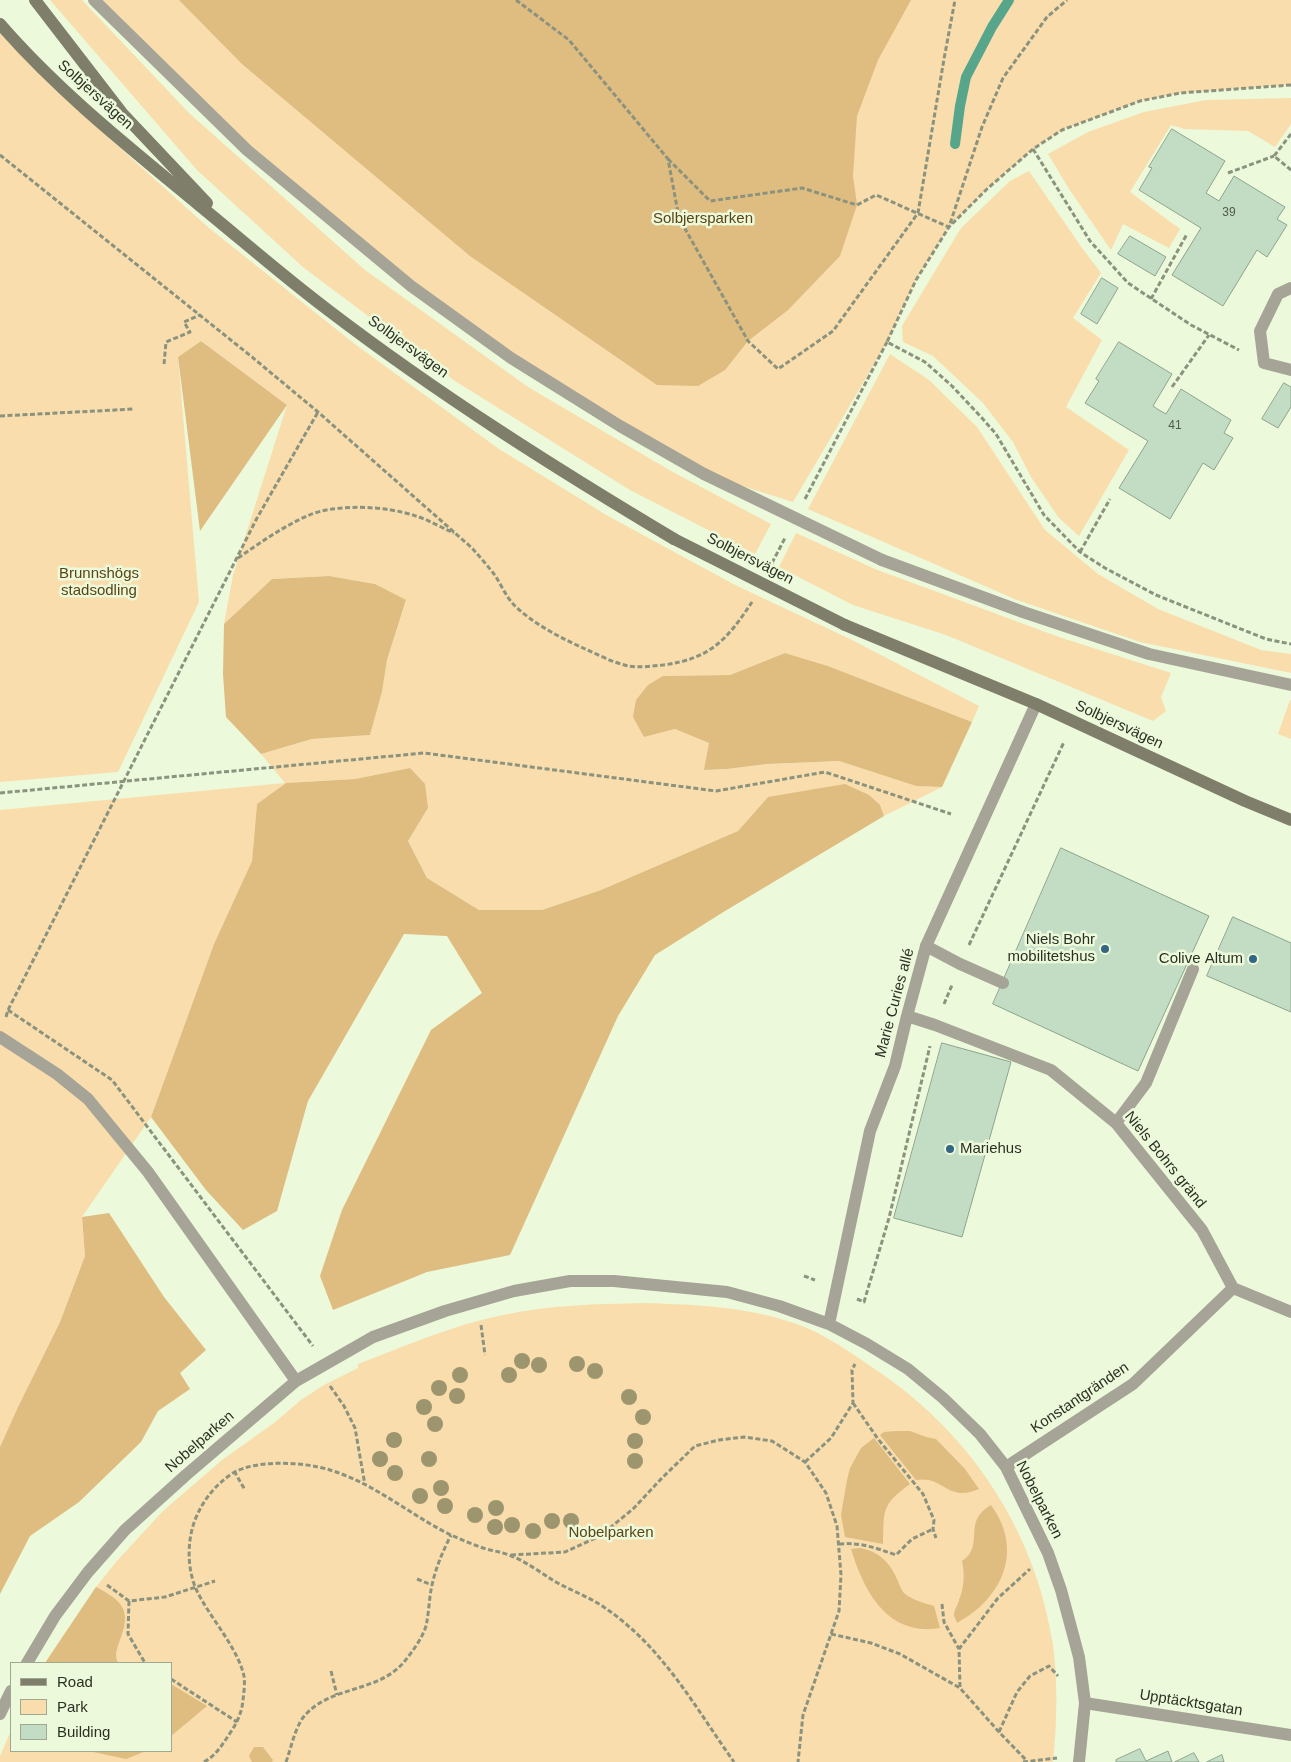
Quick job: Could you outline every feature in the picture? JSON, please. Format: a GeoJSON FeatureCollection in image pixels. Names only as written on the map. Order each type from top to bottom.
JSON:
{"type":"FeatureCollection","features":[{"type":"Feature","properties":{"kind":"main road","name":"Solbjersvägen"},"geometry":{"type":"LineString","coordinates":[[35,0],[122,113],[243,241]]}},
{"type":"Feature","properties":{"kind":"main road","name":"Solbjersvägen"},"geometry":{"type":"LineString","coordinates":[[0,24],[26,54],[98,122],[328,310],[476,416],[558,470],[674,539],[845,625],[1036,704],[1245,801],[1291,820]]}},
{"type":"Feature","properties":{"kind":"street"},"geometry":{"type":"LineString","coordinates":[[94,0],[247,150],[411,286],[511,358],[620,426],[704,474],[882,560],[1023,612],[1148,654],[1291,685]]}},
{"type":"Feature","properties":{"kind":"street"},"geometry":{"type":"LineString","coordinates":[[1291,288],[1278,294],[1260,331],[1264,363],[1291,370]]}},
{"type":"Feature","properties":{"kind":"street","name":"Marie Curies allé"},"geometry":{"type":"LineString","coordinates":[[829,1324],[870,1131],[895,1066],[926,946],[1036,704]]}},
{"type":"Feature","properties":{"kind":"street"},"geometry":{"type":"LineString","coordinates":[[926,946],[1002,983]]}},
{"type":"Feature","properties":{"kind":"street"},"geometry":{"type":"LineString","coordinates":[[1116,1123],[1146,1083],[1193,968]]}},
{"type":"Feature","properties":{"kind":"street","name":"Niels Bohrs gränd"},"geometry":{"type":"LineString","coordinates":[[907,1016],[935,1024],[1050,1070],[1116,1123],[1202,1230],[1233,1288]]}},
{"type":"Feature","properties":{"kind":"street"},"geometry":{"type":"LineString","coordinates":[[0,1037],[57,1074],[88,1099],[148,1172],[296,1381]]}},
{"type":"Feature","properties":{"kind":"street","name":"Nobelparken"},"geometry":{"type":"LineString","coordinates":[[28,1662],[55,1616],[88,1572],[125,1530],[296,1381],[373,1337],[445,1312],[514,1291],[570,1281],[614,1281],[728,1292],[779,1306],[829,1324],[908,1369],[943,1398],[980,1434],[1006,1467],[1048,1553],[1062,1590],[1079,1657],[1085,1702],[1080,1759]]}},
{"type":"Feature","properties":{"kind":"street"},"geometry":{"type":"LineString","coordinates":[[1233,1288],[1291,1312]]}},
{"type":"Feature","properties":{"kind":"street","name":"Konstantgränden"},"geometry":{"type":"LineString","coordinates":[[1006,1467],[1133,1384],[1233,1288]]}},
{"type":"Feature","properties":{"kind":"street"},"geometry":{"type":"LineString","coordinates":[[0,1714],[10,1693]]}},
{"type":"Feature","properties":{"kind":"street","name":"Upptäcktsgatan"},"geometry":{"type":"LineString","coordinates":[[1085,1702],[1291,1735]]}},
{"type":"Feature","properties":{"kind":"path"},"geometry":{"type":"LineString","coordinates":[[516,0],[569,40],[668,159],[710,201],[802,188],[857,205],[876,196],[950,227]]}},
{"type":"Feature","properties":{"kind":"path"},"geometry":{"type":"LineString","coordinates":[[668,159],[679,218],[748,341],[778,369],[833,330],[918,213],[955,0]]}},
{"type":"Feature","properties":{"kind":"path"},"geometry":{"type":"LineString","coordinates":[[950,227],[982,127],[1003,78],[1047,17],[1067,0]]}},
{"type":"Feature","properties":{"kind":"path"},"geometry":{"type":"LineString","coordinates":[[802,505],[887,342],[916,280],[950,227],[987,190],[1033,149],[1062,130],[1140,101],[1180,93],[1291,85]]}},
{"type":"Feature","properties":{"kind":"path"},"geometry":{"type":"LineString","coordinates":[[1228,173],[1274,156],[1291,134]]}},
{"type":"Feature","properties":{"kind":"path"},"geometry":{"type":"LineString","coordinates":[[1033,149],[1090,241],[1128,283],[1191,326],[1264,363]]}},
{"type":"Feature","properties":{"kind":"path"},"geometry":{"type":"LineString","coordinates":[[0,155],[318,412],[472,548],[514,604],[533,621],[571,642],[610,660],[629,666],[653,666],[678,663],[698,657],[722,642],[735,628],[753,600]]}},
{"type":"Feature","properties":{"kind":"path"},"geometry":{"type":"LineString","coordinates":[[1274,156],[1291,170]]}},
{"type":"Feature","properties":{"kind":"path"},"geometry":{"type":"LineString","coordinates":[[1151,299],[1187,234]]}},
{"type":"Feature","properties":{"kind":"path"},"geometry":{"type":"LineString","coordinates":[[164,364],[166,342],[190,332],[184,322],[200,315]]}},
{"type":"Feature","properties":{"kind":"path"},"geometry":{"type":"LineString","coordinates":[[1172,387],[1209,335]]}},
{"type":"Feature","properties":{"kind":"path"},"geometry":{"type":"LineString","coordinates":[[887,342],[925,362],[981,416],[996,434],[1044,515],[1080,552],[1156,595],[1266,639],[1291,644]]}},
{"type":"Feature","properties":{"kind":"path"},"geometry":{"type":"LineString","coordinates":[[0,416],[134,409]]}},
{"type":"Feature","properties":{"kind":"path"},"geometry":{"type":"LineString","coordinates":[[0,1037],[8,1010],[238,559],[257,518],[318,412]]}},
{"type":"Feature","properties":{"kind":"path"},"geometry":{"type":"LineString","coordinates":[[1080,552],[1110,499]]}},
{"type":"Feature","properties":{"kind":"path"},"geometry":{"type":"LineString","coordinates":[[238,559],[277,532],[308,515],[344,507],[380,509],[415,516],[457,535]]}},
{"type":"Feature","properties":{"kind":"path"},"geometry":{"type":"LineString","coordinates":[[770,566],[786,536]]}},
{"type":"Feature","properties":{"kind":"path"},"geometry":{"type":"LineString","coordinates":[[0,793],[424,752],[716,790],[825,772],[951,814]]}},
{"type":"Feature","properties":{"kind":"path"},"geometry":{"type":"LineString","coordinates":[[477,1302],[485,1355]]}},
{"type":"Feature","properties":{"kind":"path"},"geometry":{"type":"LineString","coordinates":[[867,1344],[852,1370],[853,1403],[878,1439],[923,1494],[934,1520],[933,1529],[936,1538]]}},
{"type":"Feature","properties":{"kind":"path"},"geometry":{"type":"LineString","coordinates":[[317,1369],[344,1406],[355,1428],[365,1485]]}},
{"type":"Feature","properties":{"kind":"path"},"geometry":{"type":"LineString","coordinates":[[805,1462],[831,1438],[853,1403]]}},
{"type":"Feature","properties":{"kind":"path"},"geometry":{"type":"LineString","coordinates":[[511,1556],[565,1552],[600,1536],[633,1509],[695,1446],[719,1440],[744,1437],[772,1441],[805,1462],[826,1493],[837,1526],[841,1575],[839,1611],[803,1716],[798,1762]]}},
{"type":"Feature","properties":{"kind":"path"},"geometry":{"type":"LineString","coordinates":[[204,1762],[210,1759],[221,1747],[237,1722],[242,1708],[244,1676],[233,1652],[203,1603],[195,1586],[190,1565],[189,1544],[193,1526],[199,1508],[211,1490],[234,1472],[252,1466],[272,1464],[311,1466],[332,1471],[365,1485],[390,1499],[407,1512],[451,1535],[485,1549],[511,1556],[607,1608],[655,1652],[681,1682],[734,1762]]}},
{"type":"Feature","properties":{"kind":"path"},"geometry":{"type":"LineString","coordinates":[[839,1544],[854,1543],[871,1546],[896,1555],[912,1539],[933,1529]]}},
{"type":"Feature","properties":{"kind":"path"},"geometry":{"type":"LineString","coordinates":[[286,1762],[294,1734],[303,1719],[322,1700],[378,1682],[402,1664],[415,1648],[425,1627],[438,1561],[451,1535]]}},
{"type":"Feature","properties":{"kind":"path"},"geometry":{"type":"LineString","coordinates":[[959,1649],[998,1598],[1048,1553]]}},
{"type":"Feature","properties":{"kind":"path"},"geometry":{"type":"LineString","coordinates":[[88,1572],[130,1601],[165,1597],[215,1581]]}},
{"type":"Feature","properties":{"kind":"path"},"geometry":{"type":"LineString","coordinates":[[416,1580],[432,1585]]}},
{"type":"Feature","properties":{"kind":"path"},"geometry":{"type":"LineString","coordinates":[[130,1601],[128,1634],[144,1662]]}},
{"type":"Feature","properties":{"kind":"path"},"geometry":{"type":"LineString","coordinates":[[942,1604],[944,1622],[959,1649],[960,1688]]}},
{"type":"Feature","properties":{"kind":"path"},"geometry":{"type":"LineString","coordinates":[[831,1634],[871,1643],[900,1654],[960,1688],[1025,1762],[1080,1759]]}},
{"type":"Feature","properties":{"kind":"path"},"geometry":{"type":"LineString","coordinates":[[999,1732],[1017,1692],[1030,1676],[1049,1666],[1085,1702]]}},
{"type":"Feature","properties":{"kind":"path"},"geometry":{"type":"LineString","coordinates":[[331,1671],[337,1695]]}},
{"type":"Feature","properties":{"kind":"path"},"geometry":{"type":"LineString","coordinates":[[172,1680],[237,1722]]}},
{"type":"Feature","properties":{"kind":"green space"},"geometry":{"type":"Polygon","coordinates":[[[50,0],[82,0],[189,113],[365,270],[528,387],[671,471],[771,524],[755,554],[630,490],[455,381],[304,268],[197,170],[50,0]]]}},
{"type":"Feature","properties":{"kind":"green space","name":"Solbjersparken"},"geometry":{"type":"Polygon","coordinates":[[[94,0],[1291,0],[1291,85],[1180,93],[1140,101],[1062,130],[1033,149],[987,189],[949,227],[916,280],[887,342],[793,502],[704,474],[511,358],[247,150],[94,0]]]}},
{"type":"Feature","properties":{"kind":"green space"},"geometry":{"type":"Polygon","coordinates":[[[179,0],[911,0],[878,60],[857,116],[853,176],[857,205],[840,256],[788,310],[748,341],[725,370],[698,386],[657,385],[470,256],[242,64],[179,0]]]}},
{"type":"Feature","properties":{"kind":"green space","name":"Brunnshögs stadsodling"},"geometry":{"type":"Polygon","coordinates":[[[0,29],[52,87],[209,228],[356,345],[499,449],[608,516],[735,585],[850,639],[979,706],[972,722],[828,666],[785,653],[730,675],[663,676],[644,737],[675,729],[709,743],[705,770],[767,764],[839,761],[916,786],[942,787],[884,816],[880,805],[768,797],[738,831],[601,890],[542,910],[479,910],[427,878],[408,841],[428,808],[410,768],[355,779],[286,783],[257,804],[252,861],[214,944],[151,1117],[82,1217],[85,1256],[60,1322],[0,1447],[0,810],[285,783],[261,754],[312,739],[370,735],[382,692],[387,660],[406,601],[375,584],[329,576],[272,579],[224,624],[233,575],[287,405],[201,341],[178,357],[199,602],[118,772],[0,782],[0,29]]]}},
{"type":"Feature","properties":{"kind":"green space"},"geometry":{"type":"Polygon","coordinates":[[[1291,98],[1291,124],[1275,147],[1248,131],[1185,129],[1171,125],[1130,192],[1180,229],[1169,248],[1123,224],[1111,250],[1069,189],[1048,154],[1088,132],[1144,112],[1206,100],[1291,98]]]}},
{"type":"Feature","properties":{"kind":"green space"},"geometry":{"type":"Polygon","coordinates":[[[1029,171],[1101,273],[1073,318],[1102,340],[1066,407],[1129,450],[1079,536],[1059,518],[1031,477],[1013,442],[983,403],[933,356],[903,342],[902,326],[961,228],[1010,181],[1029,171]]]}},
{"type":"Feature","properties":{"kind":"green space"},"geometry":{"type":"Polygon","coordinates":[[[201,341],[287,405],[200,531],[178,357],[201,341]]]}},
{"type":"Feature","properties":{"kind":"green space"},"geometry":{"type":"Polygon","coordinates":[[[890,354],[929,380],[977,427],[1045,530],[1098,574],[1158,609],[1261,650],[1291,654],[1291,673],[1140,642],[1017,600],[808,509],[890,354]]]}},
{"type":"Feature","properties":{"kind":"green space"},"geometry":{"type":"Polygon","coordinates":[[[796,533],[875,569],[1059,637],[1171,673],[1161,697],[1166,711],[1153,721],[946,635],[853,605],[779,567],[796,533]]]}},
{"type":"Feature","properties":{"kind":"green space"},"geometry":{"type":"Polygon","coordinates":[[[329,576],[375,584],[406,600],[387,660],[382,692],[370,735],[312,739],[261,754],[226,717],[223,674],[224,624],[272,579],[329,576]]]}},
{"type":"Feature","properties":{"kind":"green space"},"geometry":{"type":"Polygon","coordinates":[[[785,653],[828,666],[972,722],[942,787],[916,786],[839,761],[767,764],[704,770],[709,743],[675,729],[644,737],[633,717],[636,700],[648,685],[663,676],[730,675],[785,653]]]}},
{"type":"Feature","properties":{"kind":"green space"},"geometry":{"type":"Polygon","coordinates":[[[1291,700],[1291,739],[1278,734],[1291,700]]]}},
{"type":"Feature","properties":{"kind":"green space"},"geometry":{"type":"Polygon","coordinates":[[[410,768],[425,784],[428,808],[408,841],[427,878],[479,910],[542,910],[601,890],[738,831],[768,797],[845,784],[869,795],[880,805],[884,816],[655,955],[618,1016],[510,1255],[427,1272],[333,1310],[320,1276],[342,1210],[431,1030],[482,993],[447,936],[404,934],[308,1101],[277,1211],[243,1230],[206,1190],[151,1117],[214,944],[252,861],[257,804],[286,783],[355,779],[410,768]]]}},
{"type":"Feature","properties":{"kind":"green space"},"geometry":{"type":"Polygon","coordinates":[[[109,1213],[164,1297],[206,1350],[180,1373],[190,1389],[158,1411],[141,1442],[79,1502],[30,1536],[0,1594],[0,1447],[60,1322],[85,1256],[82,1217],[109,1213]]]}},
{"type":"Feature","properties":{"kind":"green space","name":"Nobelparken"},"geometry":{"type":"Polygon","coordinates":[[[644,1303],[701,1306],[756,1313],[794,1323],[816,1332],[879,1372],[912,1397],[943,1425],[994,1490],[1015,1526],[1032,1564],[1044,1604],[1055,1659],[1056,1704],[1053,1762],[0,1762],[0,1756],[10,1733],[10,1752],[172,1752],[172,1662],[46,1662],[96,1587],[116,1562],[163,1511],[222,1460],[274,1423],[301,1400],[324,1385],[358,1368],[358,1364],[429,1336],[484,1319],[538,1309],[644,1303]]]}},
{"type":"Feature","properties":{"kind":"green space"},"geometry":{"type":"Polygon","coordinates":[[[910,1431],[936,1439],[965,1469],[979,1489],[960,1493],[933,1481],[916,1480],[880,1435],[884,1432],[910,1431]]]}},
{"type":"Feature","properties":{"kind":"green space"},"geometry":{"type":"Polygon","coordinates":[[[874,1438],[910,1484],[894,1497],[886,1509],[883,1544],[845,1537],[841,1515],[850,1468],[861,1448],[874,1438]]]}},
{"type":"Feature","properties":{"kind":"green space"},"geometry":{"type":"Polygon","coordinates":[[[991,1505],[1001,1522],[1006,1539],[1007,1556],[1004,1572],[997,1587],[986,1600],[973,1613],[957,1623],[954,1615],[964,1581],[962,1561],[969,1555],[972,1548],[977,1519],[991,1505]]]}},
{"type":"Feature","properties":{"kind":"green space"},"geometry":{"type":"Polygon","coordinates":[[[859,1548],[872,1551],[887,1562],[904,1593],[914,1599],[934,1606],[940,1628],[922,1629],[906,1625],[892,1618],[881,1608],[871,1595],[856,1565],[851,1549],[859,1548]]]}},
{"type":"Feature","properties":{"kind":"green space"},"geometry":{"type":"Polygon","coordinates":[[[96,1587],[112,1597],[122,1607],[125,1613],[125,1621],[116,1652],[118,1662],[46,1662],[96,1587]]]}},
{"type":"Feature","properties":{"kind":"green space"},"geometry":{"type":"Polygon","coordinates":[[[172,1685],[207,1706],[172,1735],[172,1685]]]}},
{"type":"Feature","properties":{"kind":"green space"},"geometry":{"type":"Polygon","coordinates":[[[254,1747],[263,1747],[273,1760],[272,1762],[252,1762],[249,1756],[254,1747]]]}},
{"type":"Feature","properties":{"kind":"green space"},"geometry":{"type":"Polygon","coordinates":[[[94,1752],[144,1752],[126,1759],[94,1752]]]}},
{"type":"Feature","properties":{"kind":"building"},"geometry":{"type":"Polygon","coordinates":[[[1172,129],[1225,161],[1206,193],[1219,201],[1234,176],[1285,207],[1277,219],[1287,225],[1267,257],[1257,250],[1223,306],[1172,275],[1201,228],[1139,190],[1152,168],[1149,167],[1172,129]]]}},
{"type":"Feature","properties":{"kind":"building"},"geometry":{"type":"Polygon","coordinates":[[[1130,236],[1166,257],[1155,276],[1118,254],[1130,236]]]}},
{"type":"Feature","properties":{"kind":"building"},"geometry":{"type":"Polygon","coordinates":[[[1102,278],[1118,288],[1097,324],[1081,314],[1102,278]]]}},
{"type":"Feature","properties":{"kind":"building"},"geometry":{"type":"Polygon","coordinates":[[[1119,342],[1172,374],[1153,406],[1166,414],[1181,389],[1231,420],[1224,433],[1233,438],[1214,470],[1203,463],[1170,519],[1119,488],[1148,441],[1085,403],[1099,381],[1096,379],[1119,342]]]}},
{"type":"Feature","properties":{"kind":"building"},"geometry":{"type":"Polygon","coordinates":[[[1284,383],[1291,387],[1291,407],[1278,428],[1262,419],[1284,383]]]}},
{"type":"Feature","properties":{"kind":"building","name":"Niels Bohr mobilitetshus"},"geometry":{"type":"Polygon","coordinates":[[[1061,848],[1209,916],[1138,1071],[993,1004],[1061,848]]]}},
{"type":"Feature","properties":{"kind":"building","name":"Colive Altum"},"geometry":{"type":"Polygon","coordinates":[[[1233,917],[1291,943],[1291,1012],[1207,976],[1233,917]]]}},
{"type":"Feature","properties":{"kind":"building","name":"Mariehus"},"geometry":{"type":"Polygon","coordinates":[[[942,1043],[1011,1062],[962,1237],[894,1218],[942,1043]]]}},
{"type":"Feature","properties":{"kind":"building"},"geometry":{"type":"Polygon","coordinates":[[[1140,1749],[1146,1761],[1168,1751],[1172,1762],[1116,1762],[1116,1760],[1140,1749]]]}},
{"type":"Feature","properties":{"kind":"building"},"geometry":{"type":"Polygon","coordinates":[[[1194,1753],[1199,1762],[1175,1762],[1194,1753]]]}},
{"type":"Feature","properties":{"kind":"building"},"geometry":{"type":"Polygon","coordinates":[[[1222,1755],[1224,1762],[1207,1762],[1222,1755]]]}},
{"type":"Feature","properties":{"kind":"waterway"},"geometry":{"type":"LineString","coordinates":[[955,144],[966,77],[992,27],[1009,0]]}},
{"type":"Feature","properties":{"kind":"place","name":"Niels Bohr mobilitetshus"},"geometry":{"type":"Point","coordinates":[1105,949]}},
{"type":"Feature","properties":{"kind":"place","name":"Colive Altum"},"geometry":{"type":"Point","coordinates":[1253,959]}},
{"type":"Feature","properties":{"kind":"place","name":"Mariehus"},"geometry":{"type":"Point","coordinates":[950,1149]}}]}
